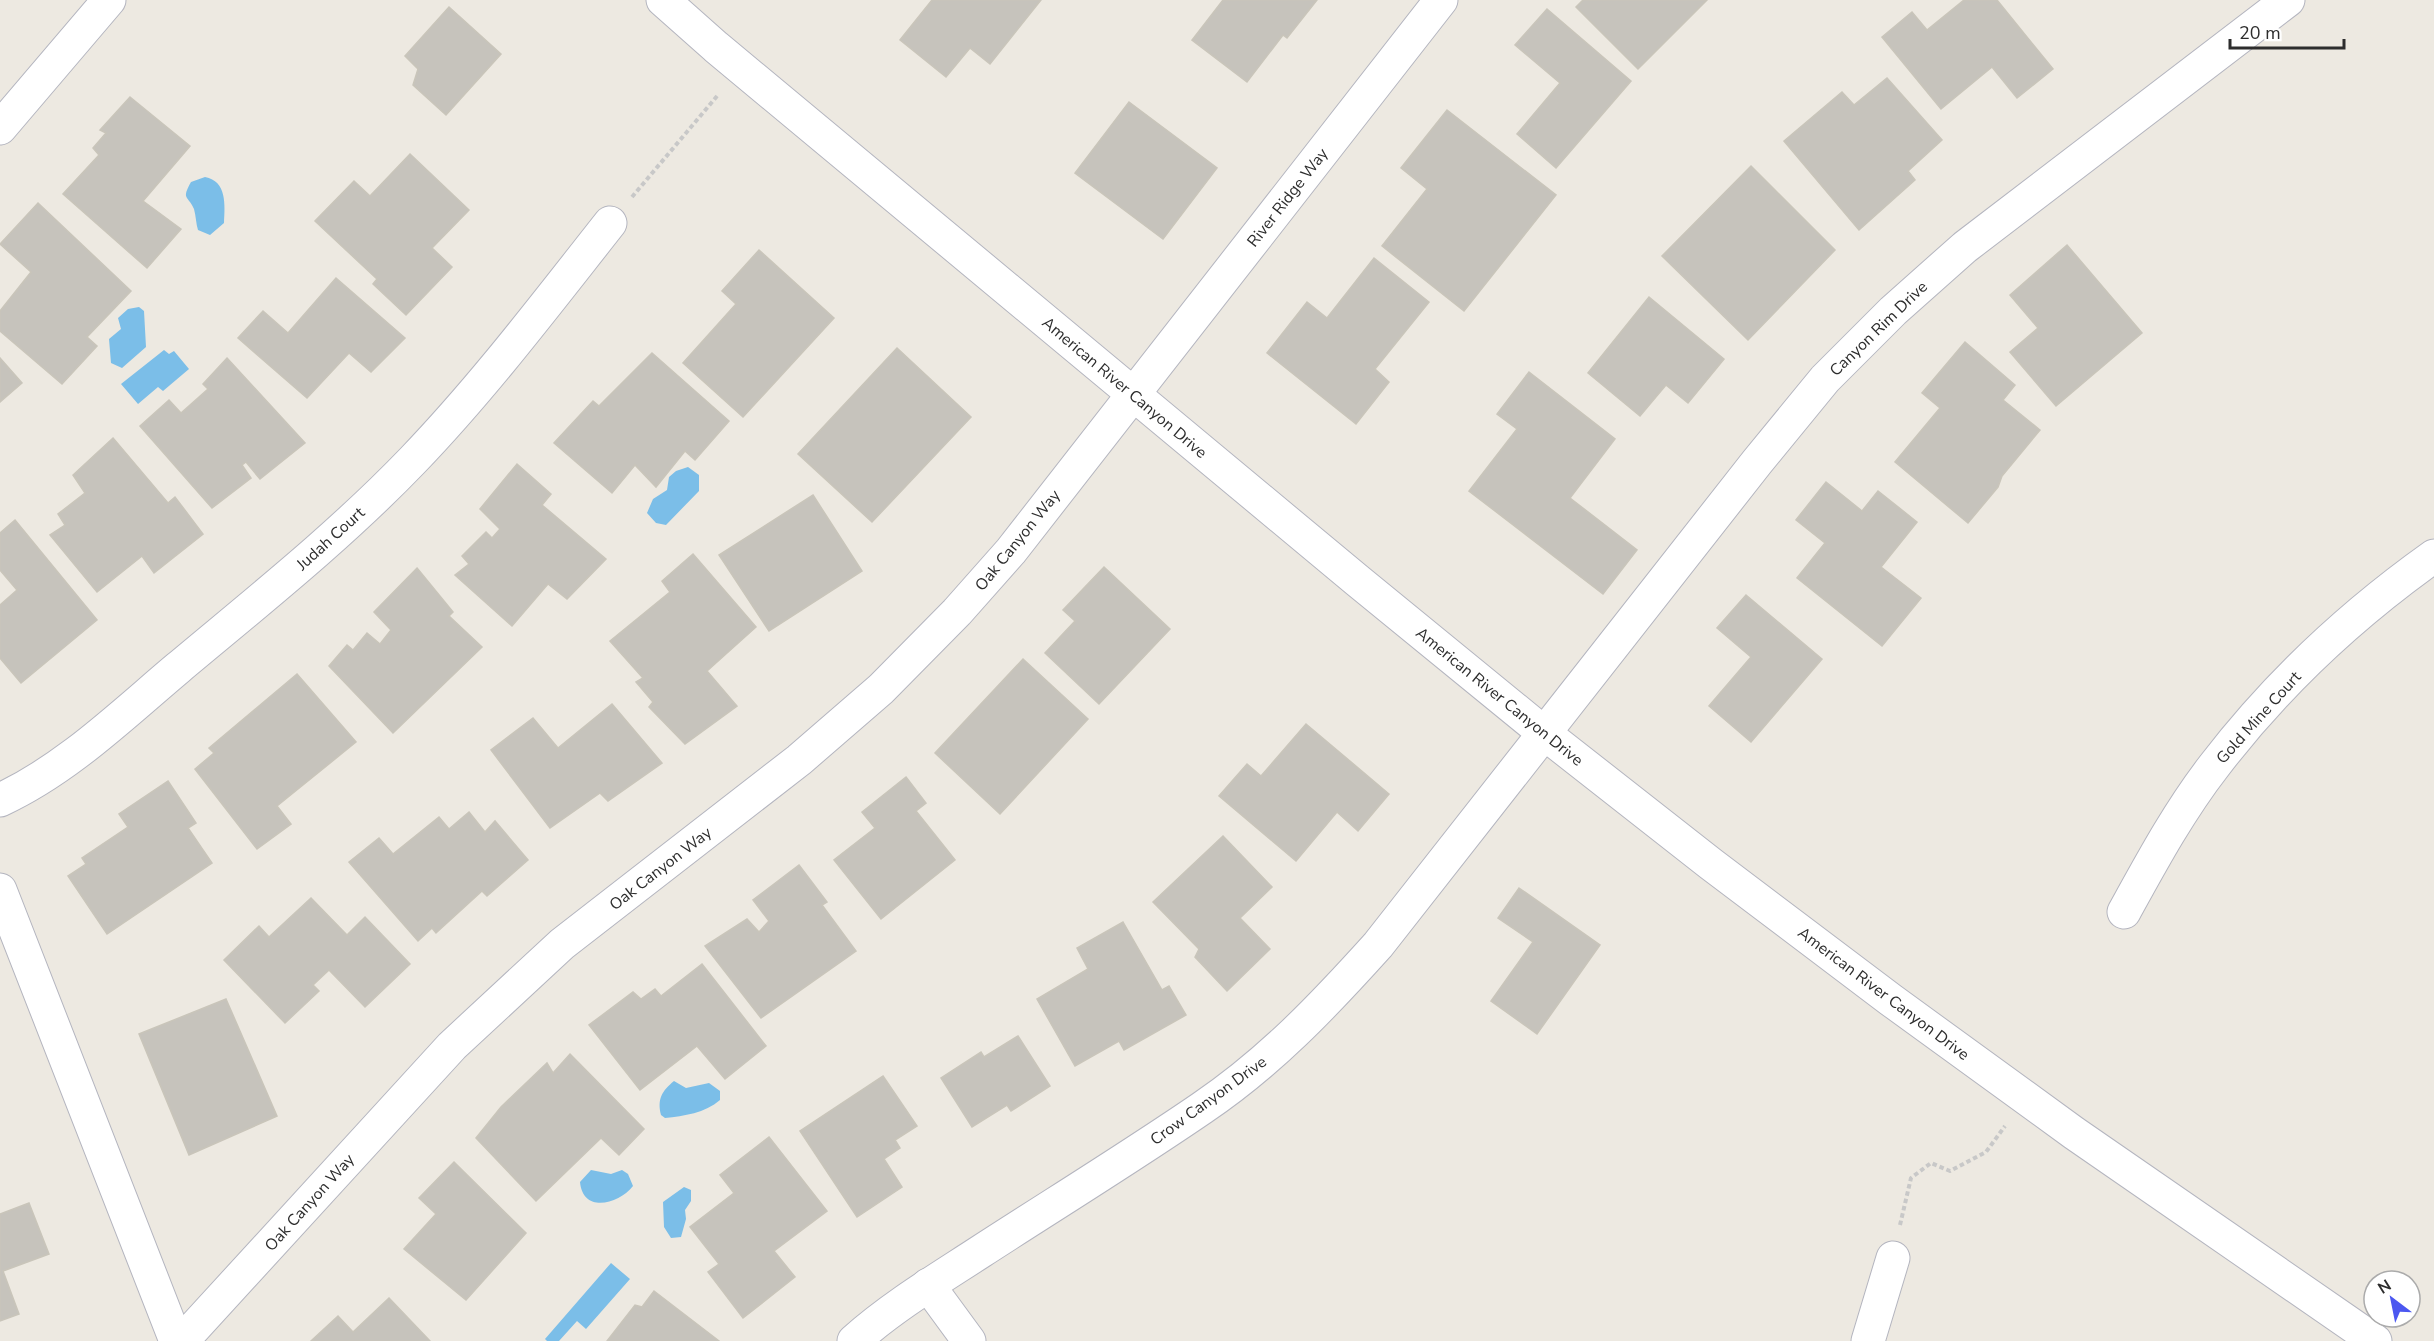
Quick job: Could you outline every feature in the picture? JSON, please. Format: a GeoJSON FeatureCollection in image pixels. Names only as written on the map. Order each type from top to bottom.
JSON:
{"type":"FeatureCollection","features":[{"type":"Feature","properties":{"kind":"street"},"geometry":{"type":"LineString","coordinates":[[0,128],[109,0]]}},
{"type":"Feature","properties":{"kind":"street","name":"American River Canyon Drive"},"geometry":{"type":"LineString","coordinates":[[663,0],[1358,581],[1544,733],[1834,956],[2025,1097],[2375,1341]]}},
{"type":"Feature","properties":{"kind":"street","name":"River Ridge Way"},"geometry":{"type":"LineString","coordinates":[[1134,394],[1441,0]]}},
{"type":"Feature","properties":{"kind":"street","name":"Canyon Rim Drive"},"geometry":{"type":"LineString","coordinates":[[1544,733],[1756,462],[1826,380],[1893,310],[1965,247],[2288,0]]}},
{"type":"Feature","properties":{"kind":"street","name":"Judah Court"},"geometry":{"type":"LineString","coordinates":[[0,800],[21,791],[68,760],[333,537],[412,461],[493,372],[610,223]]}},
{"type":"Feature","properties":{"kind":"street","name":"Oak Canyon Way"},"geometry":{"type":"LineString","coordinates":[[182,1341],[452,1046],[562,944],[799,760],[881,689],[957,612],[1011,551],[1134,394]]}},
{"type":"Feature","properties":{"kind":"street","name":"Gold Mine Court"},"geometry":{"type":"LineString","coordinates":[[2124,912],[2159,849],[2214,766],[2278,690],[2350,621],[2434,556]]}},
{"type":"Feature","properties":{"kind":"street","name":"Crow Canyon Drive"},"geometry":{"type":"LineString","coordinates":[[854,1341],[928,1285],[1202,1108],[1251,1072],[1276,1050],[1318,1012],[1378,945],[1544,733]]}},
{"type":"Feature","properties":{"kind":"street"},"geometry":{"type":"LineString","coordinates":[[0,890],[176,1341]]}},
{"type":"Feature","properties":{"kind":"street"},"geometry":{"type":"LineString","coordinates":[[1868,1341],[1893,1258]]}},
{"type":"Feature","properties":{"kind":"street"},"geometry":{"type":"LineString","coordinates":[[928,1285],[969,1341]]}},
{"type":"Feature","properties":{"kind":"path"},"geometry":{"type":"LineString","coordinates":[[610,223],[742,68]]}},
{"type":"Feature","properties":{"kind":"path"},"geometry":{"type":"LineString","coordinates":[[1893,1258],[1911,1178],[1931,1163],[1950,1171],[1986,1152],[2025,1097]]}},
{"type":"Feature","properties":{"kind":"water"},"geometry":{"type":"Polygon","coordinates":[[[205,177],[217,183],[224,202],[224,223],[210,235],[198,230],[194,209],[186,197],[191,182],[205,177]]]}},
{"type":"Feature","properties":{"kind":"water"},"geometry":{"type":"Polygon","coordinates":[[[139,307],[144,311],[146,347],[122,368],[111,363],[109,339],[121,329],[118,318],[128,309],[139,307]]]}},
{"type":"Feature","properties":{"kind":"water"},"geometry":{"type":"Polygon","coordinates":[[[164,350],[169,354],[174,351],[189,369],[163,391],[158,387],[138,404],[121,384],[164,350]]]}},
{"type":"Feature","properties":{"kind":"water"},"geometry":{"type":"Polygon","coordinates":[[[688,467],[699,475],[699,491],[666,525],[656,523],[647,513],[653,499],[667,490],[669,477],[676,471],[688,467]]]}},
{"type":"Feature","properties":{"kind":"water"},"geometry":{"type":"Polygon","coordinates":[[[674,1081],[686,1088],[709,1083],[720,1091],[720,1100],[701,1111],[665,1118],[661,1115],[660,1100],[666,1088],[674,1081]]]}},
{"type":"Feature","properties":{"kind":"water"},"geometry":{"type":"Polygon","coordinates":[[[591,1170],[611,1174],[622,1170],[628,1174],[633,1186],[611,1201],[594,1202],[588,1199],[583,1192],[580,1182],[591,1170]]]}},
{"type":"Feature","properties":{"kind":"water"},"geometry":{"type":"Polygon","coordinates":[[[684,1187],[691,1190],[691,1201],[685,1210],[686,1219],[681,1237],[671,1238],[664,1227],[663,1202],[684,1187]]]}},
{"type":"Feature","properties":{"kind":"water"},"geometry":{"type":"Polygon","coordinates":[[[611,1263],[630,1279],[586,1329],[577,1321],[559,1341],[547,1341],[545,1339],[611,1263]]]}},
{"type":"Feature","properties":{"kind":"building"},"geometry":{"type":"Polygon","coordinates":[[[932,0],[1041,0],[990,64],[970,48],[946,77],[900,40],[932,0]]]}},
{"type":"Feature","properties":{"kind":"building"},"geometry":{"type":"Polygon","coordinates":[[[1223,0],[1317,0],[1287,38],[1283,35],[1247,82],[1192,40],[1223,0]]]}},
{"type":"Feature","properties":{"kind":"building"},"geometry":{"type":"Polygon","coordinates":[[[1583,0],[1707,0],[1638,69],[1576,7],[1583,0]]]}},
{"type":"Feature","properties":{"kind":"building"},"geometry":{"type":"Polygon","coordinates":[[[1964,0],[1997,0],[2053,69],[2017,98],[1992,67],[1941,109],[1882,37],[1912,12],[1927,30],[1964,0]]]}},
{"type":"Feature","properties":{"kind":"building"},"geometry":{"type":"Polygon","coordinates":[[[449,7],[501,54],[446,115],[413,85],[418,69],[405,56],[449,7]]]}},
{"type":"Feature","properties":{"kind":"building"},"geometry":{"type":"Polygon","coordinates":[[[1547,9],[1631,81],[1556,168],[1517,134],[1560,83],[1515,45],[1547,9]]]}},
{"type":"Feature","properties":{"kind":"building"},"geometry":{"type":"Polygon","coordinates":[[[1887,78],[1942,140],[1908,171],[1915,180],[1859,230],[1784,141],[1842,92],[1854,105],[1887,78]]]}},
{"type":"Feature","properties":{"kind":"building"},"geometry":{"type":"Polygon","coordinates":[[[130,97],[190,146],[143,201],[181,229],[147,268],[63,194],[99,155],[93,148],[106,133],[100,130],[130,97]]]}},
{"type":"Feature","properties":{"kind":"building"},"geometry":{"type":"Polygon","coordinates":[[[1129,102],[1217,168],[1163,239],[1075,173],[1129,102]]]}},
{"type":"Feature","properties":{"kind":"building"},"geometry":{"type":"Polygon","coordinates":[[[1447,110],[1556,195],[1464,311],[1382,246],[1427,189],[1401,168],[1447,110]]]}},
{"type":"Feature","properties":{"kind":"building"},"geometry":{"type":"Polygon","coordinates":[[[410,154],[469,210],[432,248],[452,267],[406,315],[373,284],[377,279],[315,221],[354,181],[370,196],[410,154]]]}},
{"type":"Feature","properties":{"kind":"building"},"geometry":{"type":"Polygon","coordinates":[[[1751,166],[1835,250],[1748,340],[1662,256],[1751,166]]]}},
{"type":"Feature","properties":{"kind":"building"},"geometry":{"type":"Polygon","coordinates":[[[38,203],[131,291],[87,337],[97,346],[62,384],[0,331],[0,311],[31,272],[0,244],[38,203]]]}},
{"type":"Feature","properties":{"kind":"building"},"geometry":{"type":"Polygon","coordinates":[[[2067,245],[2142,333],[2056,406],[2010,352],[2038,328],[2010,295],[2067,245]]]}},
{"type":"Feature","properties":{"kind":"building"},"geometry":{"type":"Polygon","coordinates":[[[759,250],[834,318],[743,417],[683,363],[736,304],[722,291],[759,250]]]}},
{"type":"Feature","properties":{"kind":"building"},"geometry":{"type":"Polygon","coordinates":[[[1374,258],[1429,302],[1375,369],[1389,382],[1356,424],[1267,353],[1307,302],[1327,318],[1374,258]]]}},
{"type":"Feature","properties":{"kind":"building"},"geometry":{"type":"Polygon","coordinates":[[[336,278],[405,338],[371,372],[349,353],[307,398],[238,338],[263,311],[288,333],[336,278]]]}},
{"type":"Feature","properties":{"kind":"building"},"geometry":{"type":"Polygon","coordinates":[[[1649,297],[1724,359],[1688,403],[1666,385],[1640,416],[1588,373],[1649,297]]]}},
{"type":"Feature","properties":{"kind":"building"},"geometry":{"type":"Polygon","coordinates":[[[1965,342],[2015,385],[2003,400],[2040,430],[2002,476],[1998,487],[1968,523],[1895,462],[1940,408],[1922,393],[1965,342]]]}},
{"type":"Feature","properties":{"kind":"building"},"geometry":{"type":"Polygon","coordinates":[[[897,348],[971,417],[872,522],[798,454],[897,348]]]}},
{"type":"Feature","properties":{"kind":"building"},"geometry":{"type":"Polygon","coordinates":[[[652,353],[729,421],[695,460],[685,451],[656,487],[635,465],[612,493],[554,443],[593,401],[599,406],[652,353]]]}},
{"type":"Feature","properties":{"kind":"building"},"geometry":{"type":"Polygon","coordinates":[[[0,358],[22,383],[0,402],[0,358]]]}},
{"type":"Feature","properties":{"kind":"building"},"geometry":{"type":"Polygon","coordinates":[[[227,358],[305,443],[260,479],[246,462],[242,465],[251,478],[212,508],[140,426],[169,400],[181,413],[208,389],[203,384],[227,358]]]}},
{"type":"Feature","properties":{"kind":"building"},"geometry":{"type":"Polygon","coordinates":[[[1529,372],[1615,439],[1570,498],[1637,550],[1603,594],[1469,491],[1517,429],[1497,414],[1529,372]]]}},
{"type":"Feature","properties":{"kind":"building"},"geometry":{"type":"Polygon","coordinates":[[[113,438],[168,503],[175,497],[203,534],[154,573],[142,556],[97,592],[50,535],[65,525],[58,514],[85,493],[73,475],[113,438]]]}},
{"type":"Feature","properties":{"kind":"building"},"geometry":{"type":"Polygon","coordinates":[[[517,464],[551,494],[542,505],[606,559],[567,599],[548,584],[512,626],[455,575],[469,564],[462,556],[486,532],[492,538],[500,529],[480,509],[517,464]]]}},
{"type":"Feature","properties":{"kind":"building"},"geometry":{"type":"Polygon","coordinates":[[[1826,482],[1862,511],[1878,491],[1917,522],[1881,567],[1921,598],[1882,646],[1797,578],[1825,543],[1796,520],[1826,482]]]}},
{"type":"Feature","properties":{"kind":"building"},"geometry":{"type":"Polygon","coordinates":[[[813,495],[862,571],[769,631],[719,555],[813,495]]]}},
{"type":"Feature","properties":{"kind":"building"},"geometry":{"type":"Polygon","coordinates":[[[15,520],[97,620],[21,683],[0,658],[0,605],[17,590],[0,570],[0,533],[15,520]]]}},
{"type":"Feature","properties":{"kind":"building"},"geometry":{"type":"Polygon","coordinates":[[[693,554],[756,627],[707,671],[737,706],[685,744],[649,707],[653,702],[636,682],[643,678],[610,641],[670,592],[662,581],[693,554]]]}},
{"type":"Feature","properties":{"kind":"building"},"geometry":{"type":"Polygon","coordinates":[[[1104,567],[1170,629],[1099,704],[1045,653],[1075,621],[1063,610],[1104,567]]]}},
{"type":"Feature","properties":{"kind":"building"},"geometry":{"type":"Polygon","coordinates":[[[417,568],[453,612],[449,616],[482,647],[393,733],[329,666],[347,645],[353,650],[367,633],[380,644],[391,630],[374,612],[417,568]]]}},
{"type":"Feature","properties":{"kind":"building"},"geometry":{"type":"Polygon","coordinates":[[[1746,595],[1822,659],[1751,742],[1709,706],[1751,657],[1717,628],[1746,595]]]}},
{"type":"Feature","properties":{"kind":"building"},"geometry":{"type":"Polygon","coordinates":[[[1023,659],[1088,719],[1000,814],[935,753],[1023,659]]]}},
{"type":"Feature","properties":{"kind":"building"},"geometry":{"type":"Polygon","coordinates":[[[297,674],[356,742],[277,806],[291,824],[257,849],[195,769],[214,753],[209,748],[297,674]]]}},
{"type":"Feature","properties":{"kind":"building"},"geometry":{"type":"Polygon","coordinates":[[[612,704],[662,763],[608,801],[600,793],[550,828],[491,750],[533,718],[558,748],[612,704]]]}},
{"type":"Feature","properties":{"kind":"building"},"geometry":{"type":"Polygon","coordinates":[[[1306,724],[1389,794],[1358,831],[1337,812],[1296,861],[1219,796],[1247,764],[1261,776],[1306,724]]]}},
{"type":"Feature","properties":{"kind":"building"},"geometry":{"type":"Polygon","coordinates":[[[906,777],[926,803],[916,811],[955,860],[881,919],[834,860],[875,828],[862,812],[906,777]]]}},
{"type":"Feature","properties":{"kind":"building"},"geometry":{"type":"Polygon","coordinates":[[[168,781],[196,823],[188,828],[212,863],[107,934],[68,876],[86,864],[82,858],[128,827],[119,814],[168,781]]]}},
{"type":"Feature","properties":{"kind":"building"},"geometry":{"type":"Polygon","coordinates":[[[469,812],[485,832],[495,821],[528,860],[487,896],[482,891],[436,933],[432,928],[418,941],[349,862],[379,838],[393,854],[439,817],[449,829],[469,812]]]}},
{"type":"Feature","properties":{"kind":"building"},"geometry":{"type":"Polygon","coordinates":[[[1223,836],[1272,887],[1240,918],[1270,949],[1227,991],[1195,957],[1199,949],[1153,902],[1223,836]]]}},
{"type":"Feature","properties":{"kind":"building"},"geometry":{"type":"Polygon","coordinates":[[[799,865],[827,902],[822,905],[856,951],[761,1018],[705,946],[747,919],[759,932],[769,921],[753,900],[799,865]]]}},
{"type":"Feature","properties":{"kind":"building"},"geometry":{"type":"Polygon","coordinates":[[[1519,888],[1600,945],[1537,1034],[1491,1001],[1533,942],[1498,918],[1519,888]]]}},
{"type":"Feature","properties":{"kind":"building"},"geometry":{"type":"Polygon","coordinates":[[[311,898],[347,935],[365,917],[410,964],[365,1007],[329,970],[313,985],[319,991],[285,1023],[224,960],[259,926],[269,937],[311,898]]]}},
{"type":"Feature","properties":{"kind":"building"},"geometry":{"type":"Polygon","coordinates":[[[1123,922],[1162,990],[1169,986],[1186,1015],[1124,1050],[1119,1041],[1075,1066],[1037,999],[1088,969],[1077,948],[1123,922]]]}},
{"type":"Feature","properties":{"kind":"building"},"geometry":{"type":"Polygon","coordinates":[[[702,964],[766,1046],[725,1079],[697,1046],[640,1090],[589,1025],[633,992],[641,999],[655,989],[661,996],[702,964]]]}},
{"type":"Feature","properties":{"kind":"building"},"geometry":{"type":"Polygon","coordinates":[[[226,999],[277,1116],[189,1155],[139,1034],[226,999]]]}},
{"type":"Feature","properties":{"kind":"building"},"geometry":{"type":"Polygon","coordinates":[[[1018,1036],[1050,1086],[1011,1111],[1007,1105],[972,1127],[941,1078],[981,1052],[984,1057],[1018,1036]]]}},
{"type":"Feature","properties":{"kind":"building"},"geometry":{"type":"Polygon","coordinates":[[[570,1054],[644,1129],[619,1155],[601,1138],[536,1201],[476,1138],[501,1107],[547,1063],[553,1073],[570,1054]]]}},
{"type":"Feature","properties":{"kind":"building"},"geometry":{"type":"Polygon","coordinates":[[[883,1076],[917,1126],[895,1140],[900,1148],[884,1159],[902,1187],[857,1217],[800,1131],[883,1076]]]}},
{"type":"Feature","properties":{"kind":"building"},"geometry":{"type":"Polygon","coordinates":[[[769,1137],[827,1211],[774,1251],[795,1277],[743,1318],[708,1272],[719,1264],[690,1227],[734,1193],[720,1175],[769,1137]]]}},
{"type":"Feature","properties":{"kind":"building"},"geometry":{"type":"Polygon","coordinates":[[[454,1162],[526,1233],[466,1300],[404,1249],[436,1214],[419,1198],[454,1162]]]}},
{"type":"Feature","properties":{"kind":"building"},"geometry":{"type":"Polygon","coordinates":[[[29,1203],[49,1254],[3,1271],[19,1314],[0,1321],[0,1214],[29,1203]]]}},
{"type":"Feature","properties":{"kind":"building"},"geometry":{"type":"Polygon","coordinates":[[[654,1291],[719,1341],[607,1341],[635,1305],[642,1307],[654,1291]]]}},
{"type":"Feature","properties":{"kind":"building"},"geometry":{"type":"Polygon","coordinates":[[[389,1298],[430,1341],[311,1341],[338,1316],[353,1332],[389,1298]]]}}]}
